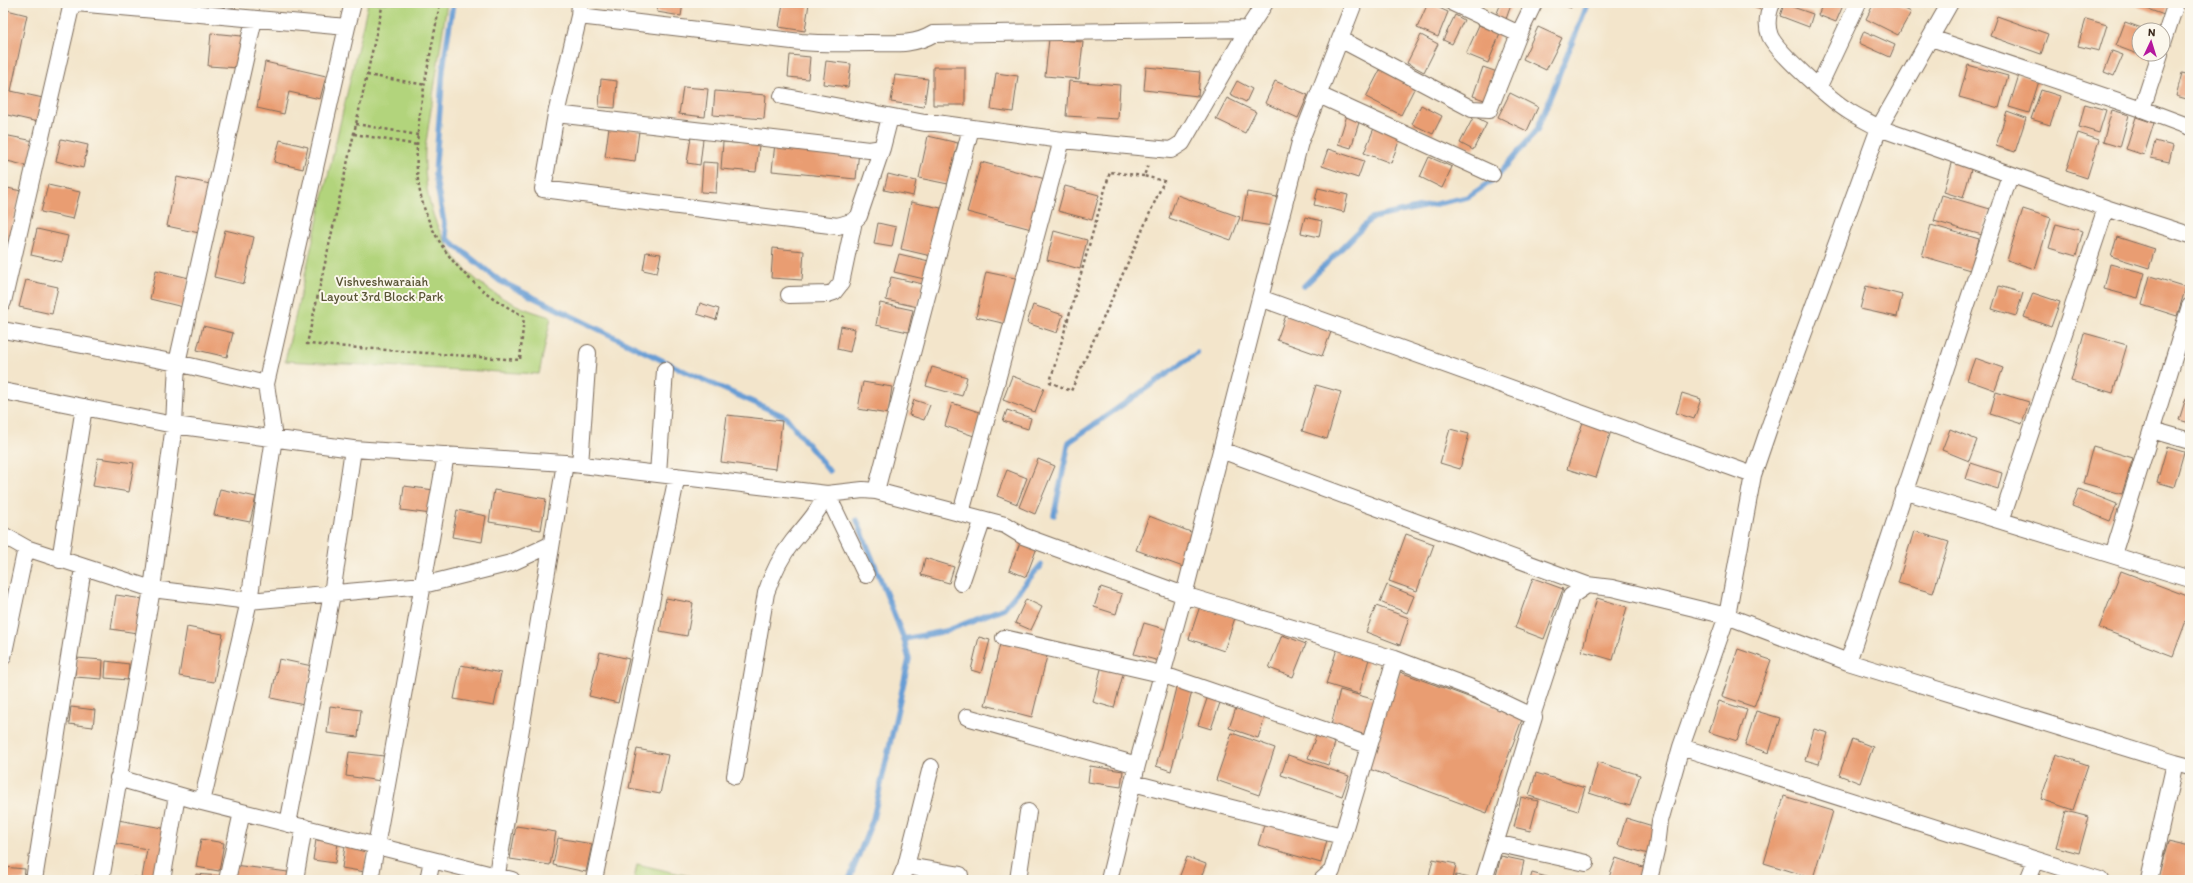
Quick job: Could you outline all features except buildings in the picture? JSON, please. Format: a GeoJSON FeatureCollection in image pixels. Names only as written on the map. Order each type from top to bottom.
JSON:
{"type":"FeatureCollection","features":[{"type":"Feature","properties":{"kind":"street"},"geometry":{"type":"LineString","coordinates":[[3,302],[72,3]]}},
{"type":"Feature","properties":{"kind":"street"},"geometry":{"type":"LineString","coordinates":[[76,3],[347,27]]}},
{"type":"Feature","properties":{"kind":"street"},"geometry":{"type":"LineString","coordinates":[[202,802],[249,601],[274,438],[266,384],[353,3]]}},
{"type":"Feature","properties":{"kind":"street"},"geometry":{"type":"LineString","coordinates":[[782,96],[925,123],[936,123],[1062,140],[1171,150],[1182,143],[1248,29],[1265,3]]}},
{"type":"Feature","properties":{"kind":"street"},"geometry":{"type":"LineString","coordinates":[[1110,880],[1137,766],[1161,674],[1184,595],[1300,142],[1354,3]]}},
{"type":"Feature","properties":{"kind":"street"},"geometry":{"type":"LineString","coordinates":[[1453,3],[1519,34]]}},
{"type":"Feature","properties":{"kind":"street"},"geometry":{"type":"LineString","coordinates":[[1340,39],[1472,109],[1484,112],[1489,110],[1519,34],[1534,3]]}},
{"type":"Feature","properties":{"kind":"street"},"geometry":{"type":"LineString","coordinates":[[1772,3],[1769,10],[1770,36],[1778,49],[1846,110],[1879,128],[2106,208],[2190,235]]}},
{"type":"Feature","properties":{"kind":"street"},"geometry":{"type":"LineString","coordinates":[[1819,86],[1858,3]]}},
{"type":"Feature","properties":{"kind":"street"},"geometry":{"type":"LineString","coordinates":[[1648,880],[1657,846],[1660,821],[1681,747],[1727,616],[1753,475],[1772,418],[1879,128],[1932,38],[1950,3]]}},
{"type":"Feature","properties":{"kind":"street"},"geometry":{"type":"LineString","coordinates":[[2170,22],[2176,3]]}},
{"type":"Feature","properties":{"kind":"street"},"geometry":{"type":"LineString","coordinates":[[854,222],[838,226],[543,189],[556,114],[580,10],[835,44],[916,42],[933,34],[1248,29]]}},
{"type":"Feature","properties":{"kind":"street"},"geometry":{"type":"LineString","coordinates":[[100,880],[152,589],[174,425],[177,363],[254,19]]}},
{"type":"Feature","properties":{"kind":"street"},"geometry":{"type":"LineString","coordinates":[[1932,38],[2142,109],[2190,127]]}},
{"type":"Feature","properties":{"kind":"street"},"geometry":{"type":"LineString","coordinates":[[2142,109],[2157,62]]}},
{"type":"Feature","properties":{"kind":"street"},"geometry":{"type":"LineString","coordinates":[[1319,95],[1492,174]]}},
{"type":"Feature","properties":{"kind":"street"},"geometry":{"type":"LineString","coordinates":[[556,114],[869,150],[882,148]]}},
{"type":"Feature","properties":{"kind":"street"},"geometry":{"type":"LineString","coordinates":[[789,295],[828,294],[834,292],[841,283],[854,222],[859,216],[882,148],[890,117]]}},
{"type":"Feature","properties":{"kind":"street"},"geometry":{"type":"LineString","coordinates":[[876,491],[971,128]]}},
{"type":"Feature","properties":{"kind":"street"},"geometry":{"type":"LineString","coordinates":[[961,513],[1062,140]]}},
{"type":"Feature","properties":{"kind":"street"},"geometry":{"type":"LineString","coordinates":[[1848,662],[2010,174]]}},
{"type":"Feature","properties":{"kind":"street"},"geometry":{"type":"LineString","coordinates":[[2001,521],[2106,208]]}},
{"type":"Feature","properties":{"kind":"street"},"geometry":{"type":"LineString","coordinates":[[1260,298],[1753,475]]}},
{"type":"Feature","properties":{"kind":"street"},"geometry":{"type":"LineString","coordinates":[[2113,556],[2190,306]]}},
{"type":"Feature","properties":{"kind":"street"},"geometry":{"type":"LineString","coordinates":[[3,330],[177,363],[266,384]]}},
{"type":"Feature","properties":{"kind":"street"},"geometry":{"type":"LineString","coordinates":[[496,878],[550,545],[572,464],[588,353]]}},
{"type":"Feature","properties":{"kind":"street"},"geometry":{"type":"LineString","coordinates":[[658,474],[665,370]]}},
{"type":"Feature","properties":{"kind":"street"},"geometry":{"type":"LineString","coordinates":[[3,391],[174,425],[354,449],[572,464],[827,494],[863,490],[876,491],[1005,525],[1023,536],[1184,595],[1394,659],[1477,690],[1534,717]]}},
{"type":"Feature","properties":{"kind":"street"},"geometry":{"type":"LineString","coordinates":[[60,560],[84,407]]}},
{"type":"Feature","properties":{"kind":"street"},"geometry":{"type":"LineString","coordinates":[[2152,430],[2190,441]]}},
{"type":"Feature","properties":{"kind":"street"},"geometry":{"type":"LineString","coordinates":[[288,824],[332,594],[354,449]]}},
{"type":"Feature","properties":{"kind":"street"},"geometry":{"type":"LineString","coordinates":[[1221,450],[1587,585],[1612,588],[1727,616],[1848,662],[2182,765],[2149,880]]}},
{"type":"Feature","properties":{"kind":"street"},"geometry":{"type":"LineString","coordinates":[[370,880],[446,455]]}},
{"type":"Feature","properties":{"kind":"street"},"geometry":{"type":"LineString","coordinates":[[594,880],[677,476]]}},
{"type":"Feature","properties":{"kind":"street"},"geometry":{"type":"LineString","coordinates":[[1904,491],[2190,579]]}},
{"type":"Feature","properties":{"kind":"street"},"geometry":{"type":"LineString","coordinates":[[827,494],[866,575]]}},
{"type":"Feature","properties":{"kind":"street"},"geometry":{"type":"LineString","coordinates":[[735,776],[766,593],[773,573],[792,542],[817,513],[827,494]]}},
{"type":"Feature","properties":{"kind":"street"},"geometry":{"type":"LineString","coordinates":[[961,583],[983,519]]}},
{"type":"Feature","properties":{"kind":"street"},"geometry":{"type":"LineString","coordinates":[[3,535],[26,548],[83,568],[152,589],[249,601],[423,585],[511,563],[550,545]]}},
{"type":"Feature","properties":{"kind":"street"},"geometry":{"type":"LineString","coordinates":[[3,657],[26,548]]}},
{"type":"Feature","properties":{"kind":"street"},"geometry":{"type":"LineString","coordinates":[[34,880],[83,568]]}},
{"type":"Feature","properties":{"kind":"street"},"geometry":{"type":"LineString","coordinates":[[1484,880],[1534,717],[1533,714],[1571,596],[1587,585]]}},
{"type":"Feature","properties":{"kind":"street"},"geometry":{"type":"LineString","coordinates":[[1004,638],[1161,674],[1368,745]]}},
{"type":"Feature","properties":{"kind":"street"},"geometry":{"type":"LineString","coordinates":[[1322,880],[1332,871],[1394,659]]}},
{"type":"Feature","properties":{"kind":"street"},"geometry":{"type":"LineString","coordinates":[[967,717],[1137,766]]}},
{"type":"Feature","properties":{"kind":"street"},"geometry":{"type":"LineString","coordinates":[[1681,747],[2100,880]]}},
{"type":"Feature","properties":{"kind":"street"},"geometry":{"type":"LineString","coordinates":[[931,767],[903,873],[960,875]]}},
{"type":"Feature","properties":{"kind":"street"},"geometry":{"type":"LineString","coordinates":[[118,778],[177,796],[304,827],[496,878],[512,880]]}},
{"type":"Feature","properties":{"kind":"street"},"geometry":{"type":"LineString","coordinates":[[1133,783],[1342,836]]}},
{"type":"Feature","properties":{"kind":"street"},"geometry":{"type":"LineString","coordinates":[[162,880],[177,796]]}},
{"type":"Feature","properties":{"kind":"street"},"geometry":{"type":"LineString","coordinates":[[227,880],[242,812]]}},
{"type":"Feature","properties":{"kind":"street"},"geometry":{"type":"LineString","coordinates":[[1018,880],[1028,812]]}},
{"type":"Feature","properties":{"kind":"street"},"geometry":{"type":"LineString","coordinates":[[295,880],[304,827]]}},
{"type":"Feature","properties":{"kind":"street"},"geometry":{"type":"LineString","coordinates":[[1495,843],[1586,863]]}},
{"type":"Feature","properties":{"kind":"street"},"geometry":{"type":"LineString","coordinates":[[428,880],[432,860]]}},
{"type":"Feature","properties":{"kind":"street"},"geometry":{"type":"LineString","coordinates":[[2028,880],[2036,860]]}},
{"type":"Feature","properties":{"kind":"path"},"geometry":{"type":"LineString","coordinates":[[383,3],[308,344],[520,360],[524,316],[485,294],[454,263],[441,245],[424,207],[418,174],[417,146],[440,3]]}},
{"type":"Feature","properties":{"kind":"path"},"geometry":{"type":"LineString","coordinates":[[367,75],[426,85]]}},
{"type":"Feature","properties":{"kind":"path"},"geometry":{"type":"LineString","coordinates":[[356,124],[418,135]]}},
{"type":"Feature","properties":{"kind":"path"},"geometry":{"type":"LineString","coordinates":[[354,134],[417,146]]}},
{"type":"Feature","properties":{"kind":"path"},"geometry":{"type":"LineString","coordinates":[[1144,176],[1154,148]]}},
{"type":"Feature","properties":{"kind":"path"},"geometry":{"type":"LineString","coordinates":[[1110,172],[1144,176],[1164,181],[1071,391],[1050,382],[1110,172]]}},
{"type":"Feature","properties":{"kind":"green space","name":"Vishveshwaraiah Layout 3rd Block Park"},"geometry":{"type":"Polygon","coordinates":[[[368,3],[447,3],[425,149],[426,180],[431,209],[441,234],[455,257],[474,277],[496,294],[522,307],[551,317],[539,374],[285,361],[368,3]]]}},
{"type":"Feature","properties":{"kind":"green space"},"geometry":{"type":"Polygon","coordinates":[[[637,864],[706,880],[634,880],[637,864]]]}},
{"type":"Feature","properties":{"kind":"waterway"},"geometry":{"type":"LineString","coordinates":[[453,3],[443,68],[435,174],[447,239],[500,281],[686,372],[786,417],[829,471]]}},
{"type":"Feature","properties":{"kind":"waterway"},"geometry":{"type":"LineString","coordinates":[[1304,286],[1372,218],[1468,197],[1496,178],[1537,130],[1588,3]]}},
{"type":"Feature","properties":{"kind":"waterway"},"geometry":{"type":"LineString","coordinates":[[1054,515],[1069,442],[1197,353]]}},
{"type":"Feature","properties":{"kind":"waterway"},"geometry":{"type":"LineString","coordinates":[[849,880],[873,819],[909,659],[904,639],[857,520]]}},
{"type":"Feature","properties":{"kind":"waterway"},"geometry":{"type":"LineString","coordinates":[[904,639],[946,631],[1004,608],[1041,565]]}}]}
